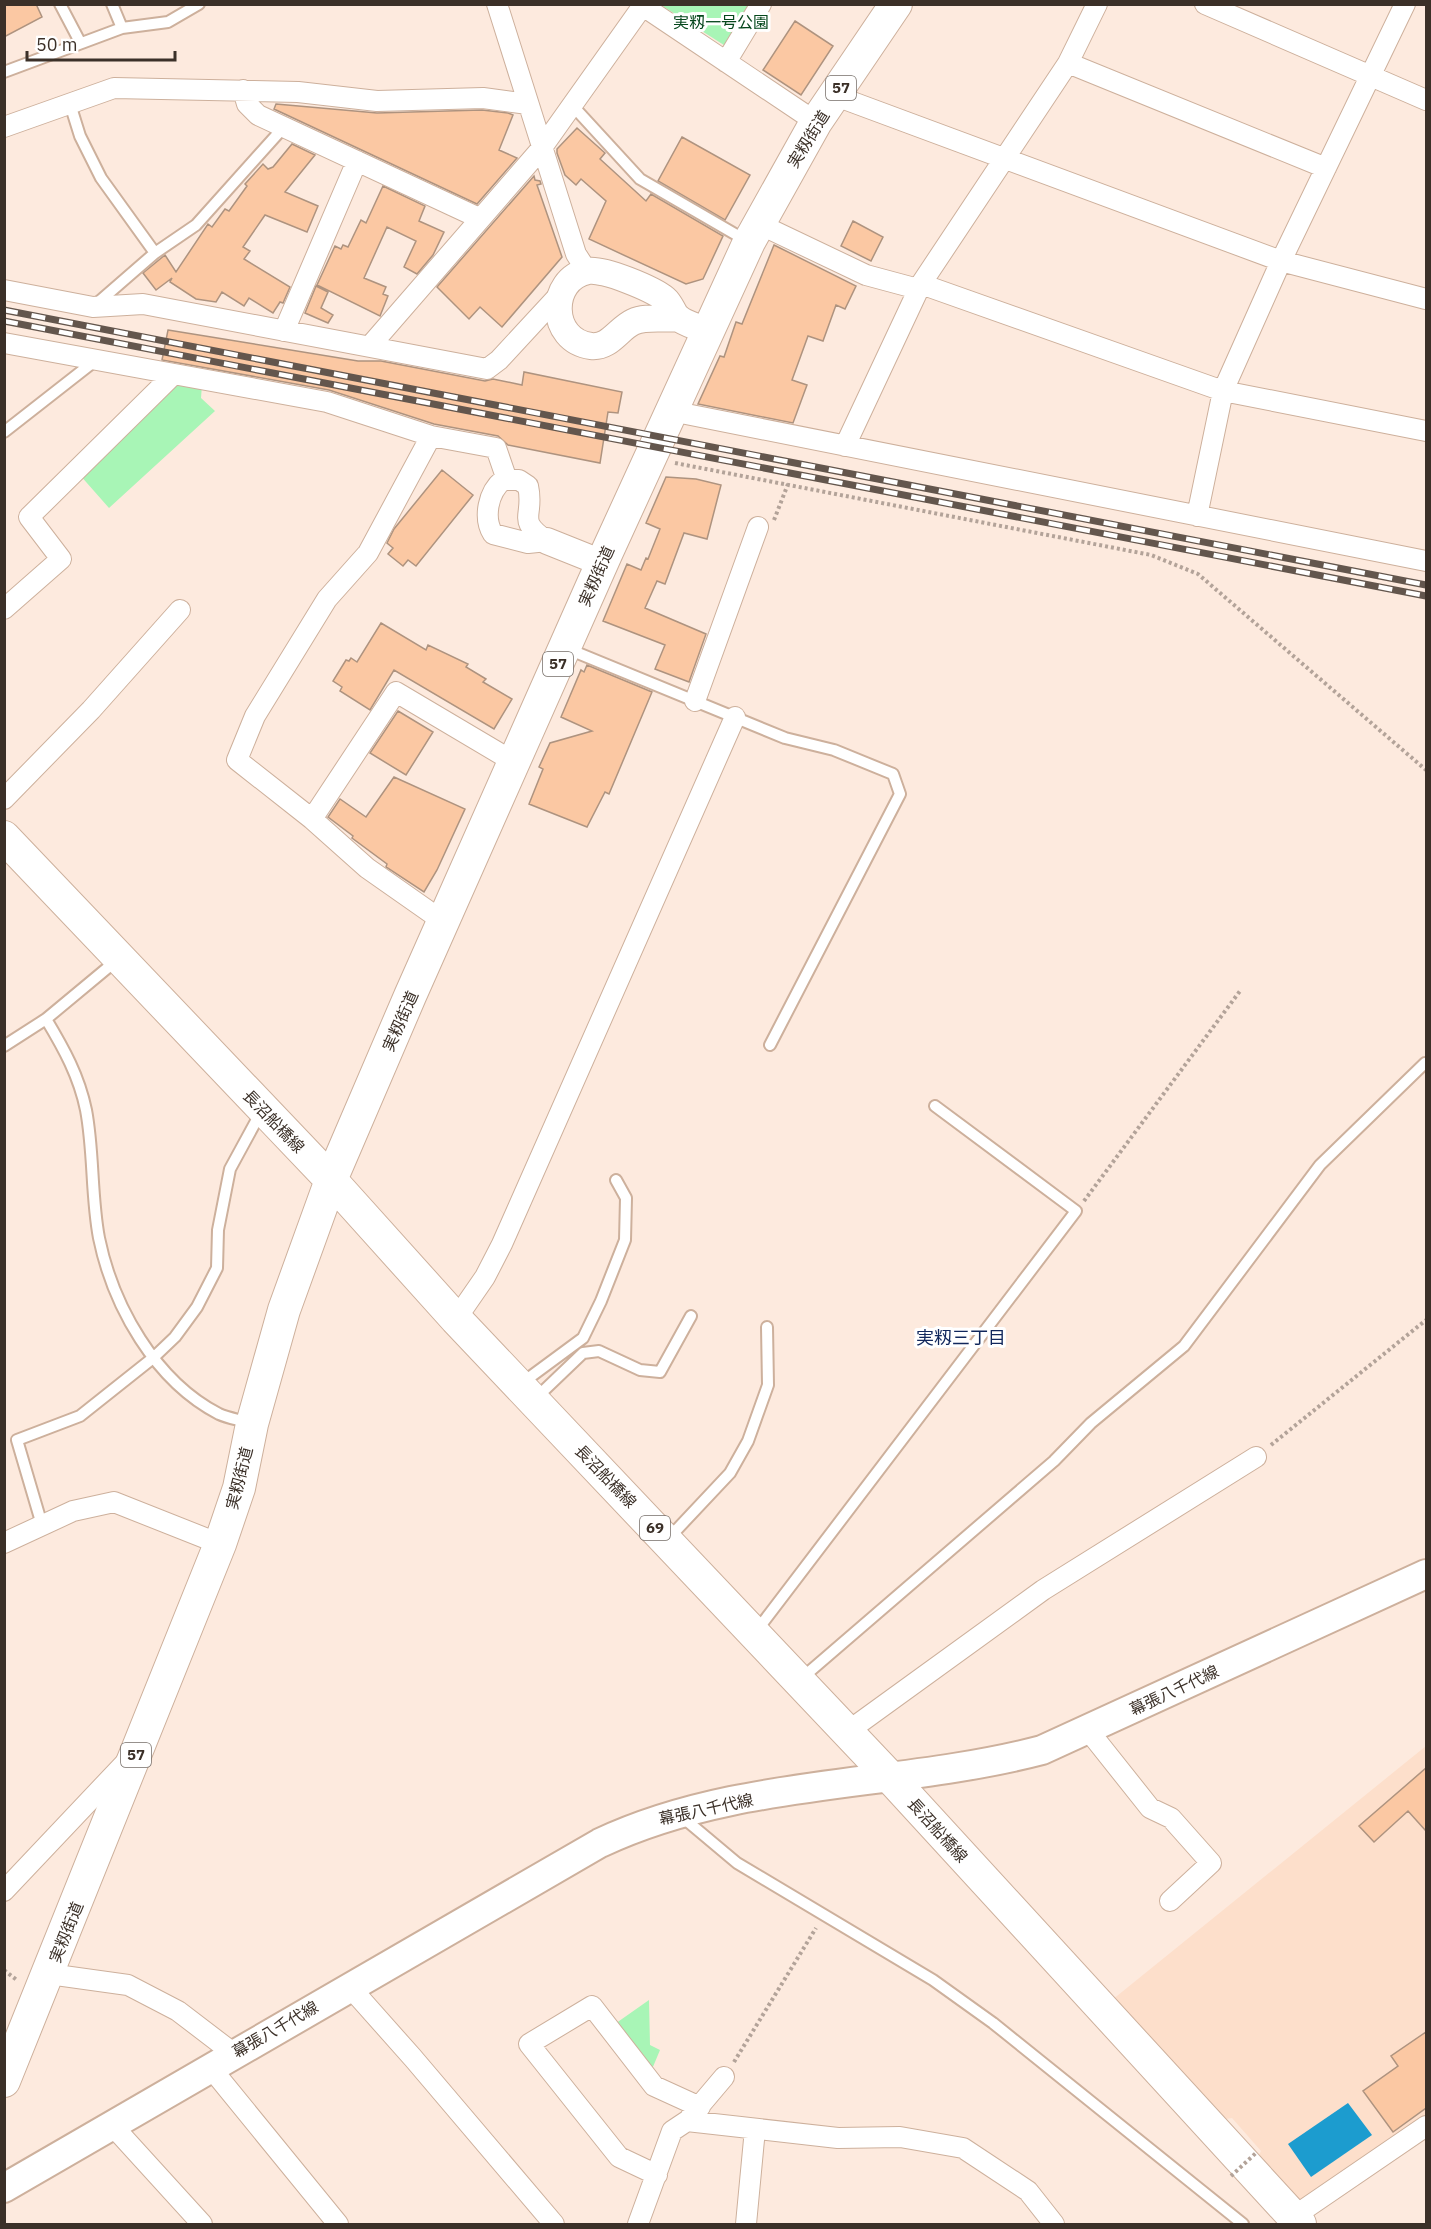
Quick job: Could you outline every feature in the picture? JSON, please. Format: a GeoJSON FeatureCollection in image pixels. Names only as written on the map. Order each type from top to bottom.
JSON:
{"type":"FeatureCollection","features":[{"type":"Feature","properties":{"kind":"main road","name":"実籾街道"},"geometry":{"type":"LineString","coordinates":[[4,2081],[49,1974],[220,1544],[239,1488],[252,1424],[284,1310],[331,1180],[602,563],[754,233],[816,122],[836,96],[896,4]]}},
{"type":"Feature","properties":{"kind":"main road","name":"長沼船橋線"},"geometry":{"type":"LineString","coordinates":[[4,837],[331,1180],[456,1319],[889,1776],[1291,2222]]}},
{"type":"Feature","properties":{"kind":"main road","name":"幕張八千代線"},"geometry":{"type":"LineString","coordinates":[[4,2188],[600,1842],[636,1826],[676,1812],[1042,1750],[1426,1574]]}},
{"type":"Feature","properties":{"kind":"street"},"geometry":{"type":"LineString","coordinates":[[497,4],[576,254],[587,271]]}},
{"type":"Feature","properties":{"kind":"street"},"geometry":{"type":"LineString","coordinates":[[726,62],[761,4]]}},
{"type":"Feature","properties":{"kind":"street"},"geometry":{"type":"LineString","coordinates":[[846,446],[920,286],[1003,157],[1068,63],[1097,4]]}},
{"type":"Feature","properties":{"kind":"street"},"geometry":{"type":"LineString","coordinates":[[1205,4],[1426,100]]}},
{"type":"Feature","properties":{"kind":"street"},"geometry":{"type":"LineString","coordinates":[[1197,516],[1223,391],[1281,261],[1405,4]]}},
{"type":"Feature","properties":{"kind":"street"},"geometry":{"type":"LineString","coordinates":[[370,346],[541,149],[644,5],[816,122]]}},
{"type":"Feature","properties":{"kind":"street"},"geometry":{"type":"LineString","coordinates":[[1068,63],[1326,168]]}},
{"type":"Feature","properties":{"kind":"street"},"geometry":{"type":"LineString","coordinates":[[4,127],[114,88],[308,93],[377,101],[463,98],[528,104]]}},
{"type":"Feature","properties":{"kind":"street"},"geometry":{"type":"LineString","coordinates":[[243,90],[247,104],[258,115],[479,218]]}},
{"type":"Feature","properties":{"kind":"street"},"geometry":{"type":"LineString","coordinates":[[836,96],[1281,261],[1426,299]]}},
{"type":"Feature","properties":{"kind":"street"},"geometry":{"type":"LineString","coordinates":[[284,331],[357,161]]}},
{"type":"Feature","properties":{"kind":"street"},"geometry":{"type":"LineString","coordinates":[[754,233],[866,275],[920,286],[1223,391],[1426,430]]}},
{"type":"Feature","properties":{"kind":"street"},"geometry":{"type":"LineString","coordinates":[[4,290],[93,307],[143,304],[487,369],[500,360],[575,277],[587,271],[603,270],[665,298],[679,318]]}},
{"type":"Feature","properties":{"kind":"street"},"geometry":{"type":"LineString","coordinates":[[560,294],[557,307],[560,322],[578,342],[589,346],[598,346],[610,341],[631,323],[642,319],[679,318],[708,332]]}},
{"type":"Feature","properties":{"kind":"street"},"geometry":{"type":"LineString","coordinates":[[4,343],[327,402],[431,436],[496,448],[507,480]]}},
{"type":"Feature","properties":{"kind":"street"},"geometry":{"type":"LineString","coordinates":[[4,609],[61,559],[29,517],[173,375]]}},
{"type":"Feature","properties":{"kind":"street"},"geometry":{"type":"LineString","coordinates":[[671,411],[1426,561]]}},
{"type":"Feature","properties":{"kind":"street"},"geometry":{"type":"LineString","coordinates":[[431,436],[368,554],[327,599],[255,716],[237,760],[312,819],[367,868],[444,922]]}},
{"type":"Feature","properties":{"kind":"street"},"geometry":{"type":"LineString","coordinates":[[548,541],[528,543],[493,534],[487,513],[498,484],[507,480],[519,480],[528,486],[528,524],[532,531],[548,541],[602,563]]}},
{"type":"Feature","properties":{"kind":"street"},"geometry":{"type":"LineString","coordinates":[[695,701],[758,527]]}},
{"type":"Feature","properties":{"kind":"street"},"geometry":{"type":"LineString","coordinates":[[4,799],[91,710],[180,610]]}},
{"type":"Feature","properties":{"kind":"street"},"geometry":{"type":"LineString","coordinates":[[312,819],[396,692],[514,762]]}},
{"type":"Feature","properties":{"kind":"street"},"geometry":{"type":"LineString","coordinates":[[456,1319],[481,1284],[502,1244],[735,717]]}},
{"type":"Feature","properties":{"kind":"street"},"geometry":{"type":"LineString","coordinates":[[847,1732],[1043,1590],[1256,1457]]}},
{"type":"Feature","properties":{"kind":"street"},"geometry":{"type":"LineString","coordinates":[[4,1543],[73,1511],[114,1502],[220,1544]]}},
{"type":"Feature","properties":{"kind":"street"},"geometry":{"type":"LineString","coordinates":[[1088,1730],[1150,1808],[1171,1818],[1211,1863],[1170,1901]]}},
{"type":"Feature","properties":{"kind":"street"},"geometry":{"type":"LineString","coordinates":[[4,1891],[140,1747]]}},
{"type":"Feature","properties":{"kind":"street"},"geometry":{"type":"LineString","coordinates":[[49,1974],[128,1985],[178,2011],[221,2060],[338,2224]]}},
{"type":"Feature","properties":{"kind":"street"},"geometry":{"type":"LineString","coordinates":[[349,1986],[413,2058],[550,2223]]}},
{"type":"Feature","properties":{"kind":"street"},"geometry":{"type":"LineString","coordinates":[[657,2175],[619,2157],[529,2044],[592,2006],[654,2086],[693,2114],[755,2129],[838,2138],[900,2137],[963,2148],[1028,2191],[1054,2224]]}},
{"type":"Feature","properties":{"kind":"street"},"geometry":{"type":"LineString","coordinates":[[638,2224],[672,2131],[693,2114],[724,2077]]}},
{"type":"Feature","properties":{"kind":"street"},"geometry":{"type":"LineString","coordinates":[[111,2124],[202,2224]]}},
{"type":"Feature","properties":{"kind":"street"},"geometry":{"type":"LineString","coordinates":[[1291,2222],[1426,2126]]}},
{"type":"Feature","properties":{"kind":"street"},"geometry":{"type":"LineString","coordinates":[[746,2224],[755,2129]]}},
{"type":"Feature","properties":{"kind":"lane"},"geometry":{"type":"LineString","coordinates":[[60,4],[80,42]]}},
{"type":"Feature","properties":{"kind":"lane"},"geometry":{"type":"LineString","coordinates":[[112,4],[122,28]]}},
{"type":"Feature","properties":{"kind":"lane"},"geometry":{"type":"LineString","coordinates":[[4,72],[122,28],[168,22],[199,4]]}},
{"type":"Feature","properties":{"kind":"lane"},"geometry":{"type":"LineString","coordinates":[[70,104],[80,136],[100,178],[155,253]]}},
{"type":"Feature","properties":{"kind":"lane"},"geometry":{"type":"LineString","coordinates":[[572,105],[640,179],[754,233]]}},
{"type":"Feature","properties":{"kind":"lane"},"geometry":{"type":"LineString","coordinates":[[93,307],[155,253],[196,225],[283,128]]}},
{"type":"Feature","properties":{"kind":"lane"},"geometry":{"type":"LineString","coordinates":[[4,432],[96,360]]}},
{"type":"Feature","properties":{"kind":"lane"},"geometry":{"type":"LineString","coordinates":[[565,648],[785,738],[834,750],[892,774],[900,794],[770,1045]]}},
{"type":"Feature","properties":{"kind":"lane"},"geometry":{"type":"LineString","coordinates":[[4,1046],[46,1019],[120,958]]}},
{"type":"Feature","properties":{"kind":"lane"},"geometry":{"type":"LineString","coordinates":[[46,1019],[73,1064],[86,1111],[99,1237],[110,1274],[130,1318],[153,1358],[180,1387],[219,1414],[252,1424]]}},
{"type":"Feature","properties":{"kind":"lane"},"geometry":{"type":"LineString","coordinates":[[799,1681],[1054,1461],[1091,1423],[1184,1346],[1320,1165],[1425,1063],[1426,1065]]}},
{"type":"Feature","properties":{"kind":"lane"},"geometry":{"type":"LineString","coordinates":[[755,1633],[1076,1211],[935,1106]]}},
{"type":"Feature","properties":{"kind":"lane"},"geometry":{"type":"LineString","coordinates":[[42,1525],[17,1440],[80,1416],[153,1358],[175,1337],[197,1307],[217,1268],[219,1230],[230,1169],[263,1110]]}},
{"type":"Feature","properties":{"kind":"lane"},"geometry":{"type":"LineString","coordinates":[[526,1393],[583,1338],[602,1301],[625,1240],[626,1198],[616,1180]]}},
{"type":"Feature","properties":{"kind":"lane"},"geometry":{"type":"LineString","coordinates":[[526,1393],[583,1353],[599,1351],[640,1370],[660,1372],[691,1316]]}},
{"type":"Feature","properties":{"kind":"lane"},"geometry":{"type":"LineString","coordinates":[[667,1541],[730,1473],[748,1441],[768,1385],[767,1327]]}},
{"type":"Feature","properties":{"kind":"lane"},"geometry":{"type":"LineString","coordinates":[[676,1812],[737,1863],[933,1980],[993,2023],[1243,2224]]}},
{"type":"Feature","properties":{"kind":"path"},"geometry":{"type":"LineString","coordinates":[[665,461],[1150,555],[1198,574],[1426,770]]}},
{"type":"Feature","properties":{"kind":"path"},"geometry":{"type":"LineString","coordinates":[[758,527],[769,533],[788,484]]}},
{"type":"Feature","properties":{"kind":"path"},"geometry":{"type":"LineString","coordinates":[[1076,1211],[1240,991]]}},
{"type":"Feature","properties":{"kind":"path"},"geometry":{"type":"LineString","coordinates":[[1256,1457],[1426,1320]]}},
{"type":"Feature","properties":{"kind":"path"},"geometry":{"type":"LineString","coordinates":[[724,2077],[825,1914]]}},
{"type":"Feature","properties":{"kind":"path"},"geometry":{"type":"LineString","coordinates":[[1231,2176],[1257,2152]]}},
{"type":"Feature","properties":{"kind":"shaded area"},"geometry":{"type":"Polygon","coordinates":[[[1426,1746],[1426,2118],[1305,2200],[1296,2199],[1259,2155],[1261,2151],[1232,2118],[1226,2119],[1112,2000],[1426,1746]]]}},
{"type":"Feature","properties":{"kind":"green space","name":"実籾一号公園"},"geometry":{"type":"Polygon","coordinates":[[[661,5],[753,5],[727,47],[661,5]]]}},
{"type":"Feature","properties":{"kind":"green space"},"geometry":{"type":"Polygon","coordinates":[[[176,381],[202,385],[201,398],[215,411],[109,508],[79,474],[176,381]]]}},
{"type":"Feature","properties":{"kind":"green space"},"geometry":{"type":"Polygon","coordinates":[[[649,2000],[650,2045],[660,2050],[650,2074],[612,2026],[649,2000]]]}},
{"type":"Feature","properties":{"kind":"water"},"geometry":{"type":"Polygon","coordinates":[[[1348,2103],[1372,2135],[1311,2177],[1288,2144],[1348,2103]]]}},
{"type":"Feature","properties":{"kind":"building"},"geometry":{"type":"Polygon","coordinates":[[[4,4],[36,4],[42,17],[4,37],[4,4]]]}},
{"type":"Feature","properties":{"kind":"building"},"geometry":{"type":"Polygon","coordinates":[[[795,21],[833,46],[801,95],[763,70],[795,21]]]}},
{"type":"Feature","properties":{"kind":"building"},"geometry":{"type":"Polygon","coordinates":[[[276,104],[377,113],[482,110],[508,113],[513,115],[499,150],[517,158],[477,204],[274,109],[276,104]]]}},
{"type":"Feature","properties":{"kind":"building"},"geometry":{"type":"Polygon","coordinates":[[[577,128],[605,153],[600,159],[646,201],[651,194],[723,236],[703,279],[686,284],[589,239],[606,201],[581,179],[576,185],[565,175],[557,153],[557,149],[577,128]]]}},
{"type":"Feature","properties":{"kind":"building"},"geometry":{"type":"Polygon","coordinates":[[[682,137],[750,175],[725,220],[658,181],[682,137]]]}},
{"type":"Feature","properties":{"kind":"building"},"geometry":{"type":"Polygon","coordinates":[[[292,144],[315,155],[285,192],[318,206],[307,232],[265,215],[243,247],[250,251],[244,259],[290,287],[283,303],[280,302],[273,313],[249,298],[244,306],[222,292],[216,302],[196,299],[170,282],[172,278],[156,290],[143,273],[165,255],[176,272],[208,224],[212,227],[225,209],[229,211],[247,186],[245,184],[263,164],[268,169],[273,167],[292,144]]]}},
{"type":"Feature","properties":{"kind":"building"},"geometry":{"type":"Polygon","coordinates":[[[534,176],[535,180],[540,181],[541,184],[537,185],[562,257],[502,327],[480,307],[469,319],[437,287],[534,176]]]}},
{"type":"Feature","properties":{"kind":"building"},"geometry":{"type":"Polygon","coordinates":[[[383,186],[425,206],[419,221],[444,232],[433,255],[417,274],[404,267],[416,241],[387,227],[364,278],[386,287],[383,294],[388,296],[380,316],[317,285],[335,246],[341,249],[343,245],[348,247],[361,220],[366,223],[383,186]]]}},
{"type":"Feature","properties":{"kind":"building"},"geometry":{"type":"Polygon","coordinates":[[[853,221],[883,237],[871,261],[841,246],[853,221]]]}},
{"type":"Feature","properties":{"kind":"building"},"geometry":{"type":"Polygon","coordinates":[[[774,245],[856,286],[845,309],[836,305],[823,341],[808,336],[792,380],[807,385],[793,423],[698,404],[720,356],[724,357],[736,322],[742,324],[774,245]]]}},
{"type":"Feature","properties":{"kind":"building"},"geometry":{"type":"Polygon","coordinates":[[[316,286],[328,292],[321,308],[333,315],[328,323],[305,313],[316,286]]]}},
{"type":"Feature","properties":{"kind":"building"},"geometry":{"type":"Polygon","coordinates":[[[168,330],[358,361],[381,361],[485,381],[493,379],[522,385],[524,372],[622,392],[618,413],[608,412],[600,463],[508,445],[498,436],[434,424],[329,390],[162,360],[168,330]]]}},
{"type":"Feature","properties":{"kind":"building"},"geometry":{"type":"Polygon","coordinates":[[[442,470],[473,495],[416,566],[408,560],[403,566],[388,554],[393,548],[387,543],[394,529],[442,470]]]}},
{"type":"Feature","properties":{"kind":"building"},"geometry":{"type":"Polygon","coordinates":[[[666,477],[696,479],[721,485],[707,539],[684,533],[665,584],[657,581],[645,608],[706,634],[689,682],[655,669],[665,645],[603,621],[627,564],[641,570],[646,558],[648,559],[660,529],[646,523],[666,477]]]}},
{"type":"Feature","properties":{"kind":"building"},"geometry":{"type":"Polygon","coordinates":[[[381,623],[426,650],[428,645],[468,664],[466,667],[486,679],[483,682],[512,699],[494,729],[394,670],[370,710],[340,691],[342,687],[333,681],[346,660],[349,661],[351,658],[357,662],[381,623]]]}},
{"type":"Feature","properties":{"kind":"building"},"geometry":{"type":"Polygon","coordinates":[[[587,665],[652,692],[609,794],[605,792],[587,827],[529,804],[543,769],[539,767],[550,743],[592,731],[561,717],[581,670],[584,672],[587,665]]]}},
{"type":"Feature","properties":{"kind":"building"},"geometry":{"type":"Polygon","coordinates":[[[398,711],[433,732],[406,775],[370,753],[398,711]]]}},
{"type":"Feature","properties":{"kind":"building"},"geometry":{"type":"Polygon","coordinates":[[[394,777],[465,809],[437,870],[424,892],[386,867],[387,864],[328,817],[340,799],[366,817],[394,777]]]}},
{"type":"Feature","properties":{"kind":"building"},"geometry":{"type":"Polygon","coordinates":[[[1426,1768],[1426,1831],[1408,1811],[1374,1842],[1359,1826],[1426,1768]]]}},
{"type":"Feature","properties":{"kind":"building"},"geometry":{"type":"Polygon","coordinates":[[[1426,2032],[1426,2108],[1393,2132],[1363,2091],[1398,2066],[1391,2056],[1426,2032]]]}},
{"type":"Feature","properties":{"kind":"railway"},"geometry":{"type":"LineString","coordinates":[[4,310],[1426,585]]}},
{"type":"Feature","properties":{"kind":"railway"},"geometry":{"type":"LineString","coordinates":[[4,321],[1426,596]]}},
{"type":"Feature","properties":{"kind":"district","name":"実籾三丁目"},"geometry":{"type":"Point","coordinates":[961,1338]}}]}
